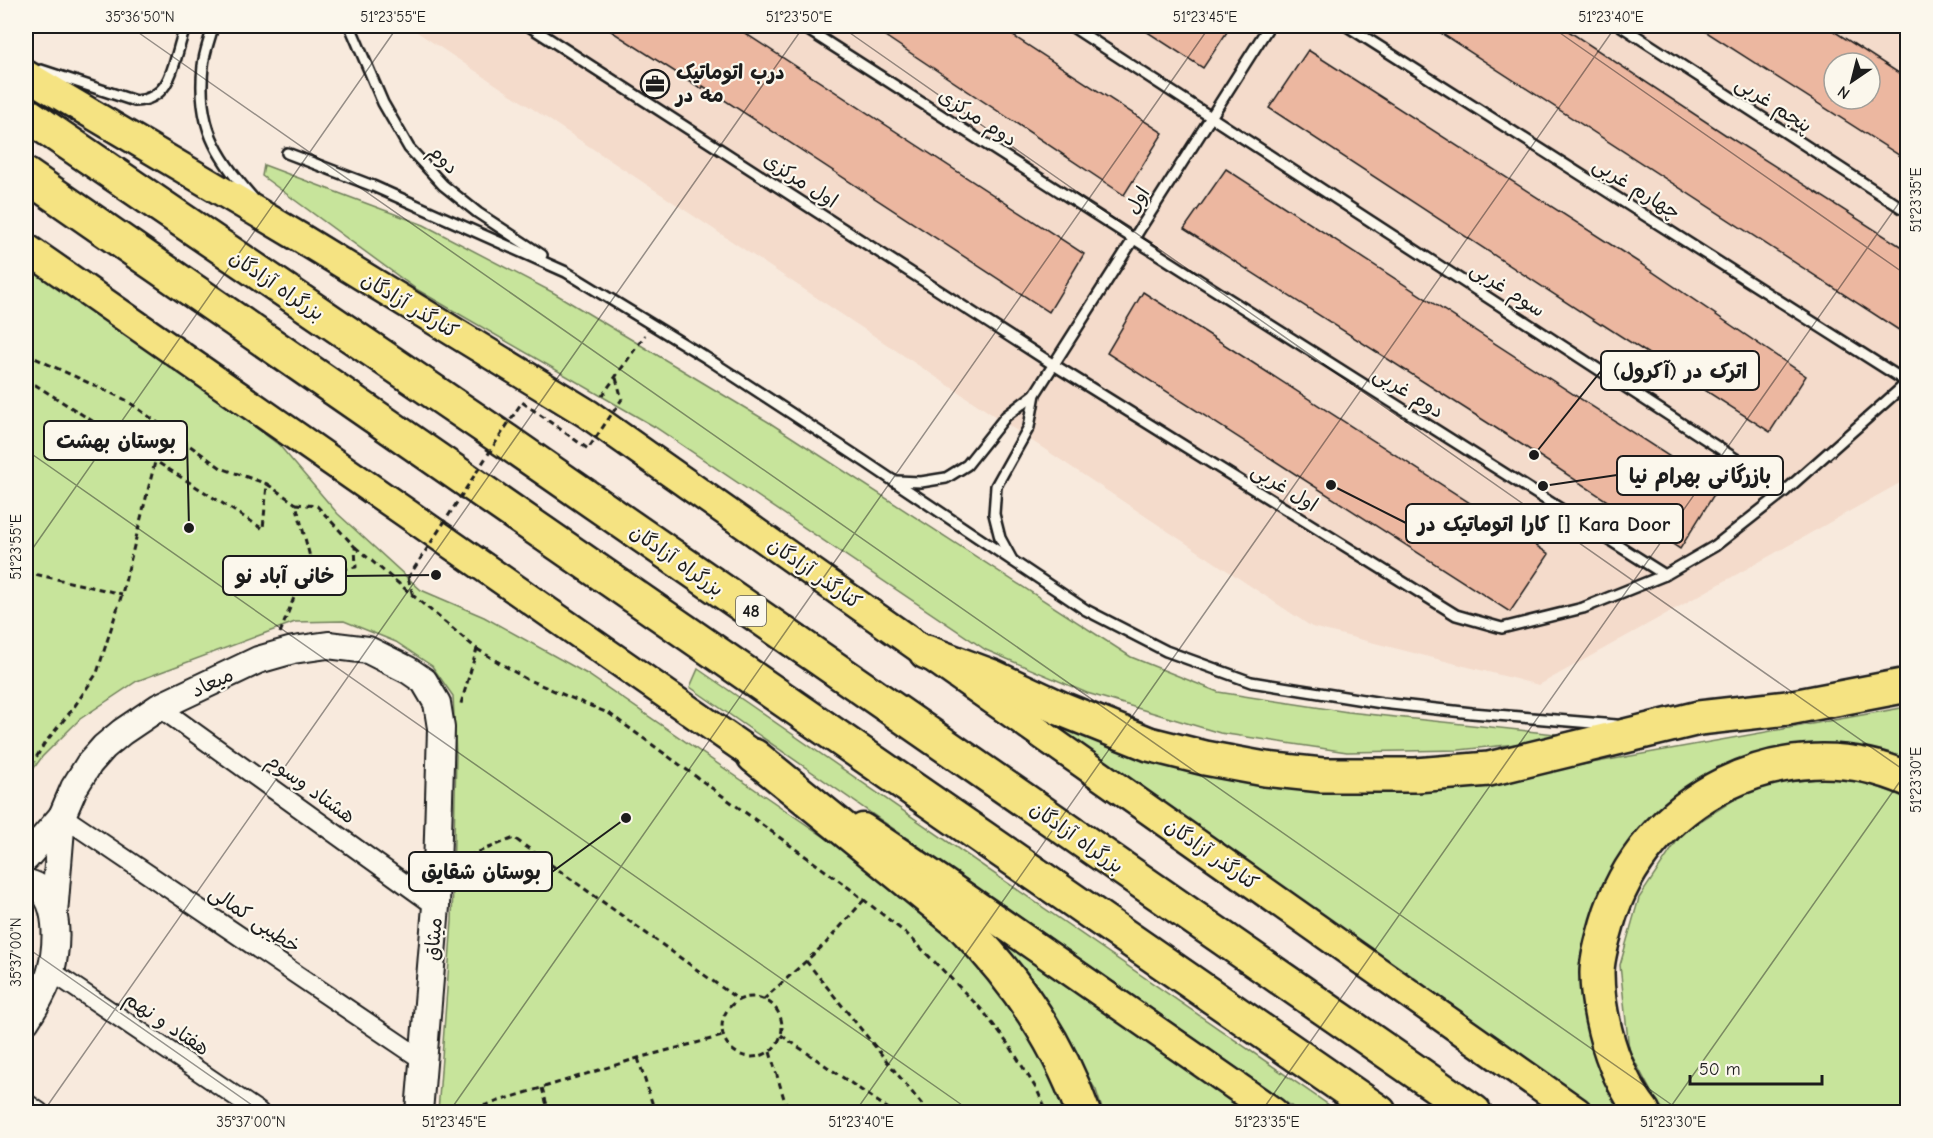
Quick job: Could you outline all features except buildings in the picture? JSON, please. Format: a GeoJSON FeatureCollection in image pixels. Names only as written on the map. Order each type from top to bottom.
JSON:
{"type":"FeatureCollection","features":[{"type":"Feature","properties":{"kind":"highway","name":"بزرگراه آزادگان"},"geometry":{"type":"LineString","coordinates":[[26,114],[506,441],[1474,1113]]}},
{"type":"Feature","properties":{"kind":"highway"},"geometry":{"type":"LineString","coordinates":[[26,175],[1380,1113]]}},
{"type":"Feature","properties":{"kind":"highway"},"geometry":{"type":"LineString","coordinates":[[926,652],[993,677],[1062,710],[1149,744],[1205,758],[1265,769],[1322,775],[1416,775],[1489,769],[1699,718],[1788,708],[1908,685]]}},
{"type":"Feature","properties":{"kind":"highway"},"geometry":{"type":"LineString","coordinates":[[754,756],[963,926],[980,944],[1008,975],[1044,1031],[1074,1087],[1083,1113]]}},
{"type":"Feature","properties":{"kind":"highway"},"geometry":{"type":"LineString","coordinates":[[1643,1113],[1611,1055],[1598,1001],[1597,970],[1603,938],[1615,898],[1642,853],[1675,815],[1698,799],[1742,775],[1766,768],[1795,762],[1838,762],[1861,765],[1908,779]]}},
{"type":"Feature","properties":{"kind":"main road","name":"کنارگذر آزادگان"},"geometry":{"type":"LineString","coordinates":[[26,75],[299,237],[588,414],[1577,1113]]}},
{"type":"Feature","properties":{"kind":"main road"},"geometry":{"type":"LineString","coordinates":[[26,248],[754,756],[940,880],[1273,1113]]}},
{"type":"Feature","properties":{"kind":"street","name":"میعاد"},"geometry":{"type":"LineString","coordinates":[[62,816],[74,788],[89,764],[122,732],[159,707],[258,660],[293,650],[328,645],[368,650],[408,670]]}},
{"type":"Feature","properties":{"kind":"street","name":"میثاق"},"geometry":{"type":"LineString","coordinates":[[408,670],[424,681],[437,703],[441,728],[436,906],[419,1113]]}},
{"type":"Feature","properties":{"kind":"street","name":"هشتاد وسوم"},"geometry":{"type":"LineString","coordinates":[[159,707],[436,906]]}},
{"type":"Feature","properties":{"kind":"street"},"geometry":{"type":"LineString","coordinates":[[26,858],[62,816]]}},
{"type":"Feature","properties":{"kind":"street"},"geometry":{"type":"LineString","coordinates":[[26,1021],[39,1001],[51,972],[55,942],[54,914],[62,816]]}},
{"type":"Feature","properties":{"kind":"street","name":"خطیبی کمالی"},"geometry":{"type":"LineString","coordinates":[[62,816],[423,1060]]}},
{"type":"Feature","properties":{"kind":"street"},"geometry":{"type":"LineString","coordinates":[[26,883],[41,889],[49,900],[54,914]]}},
{"type":"Feature","properties":{"kind":"street","name":"هفتاد و نهم"},"geometry":{"type":"LineString","coordinates":[[51,972],[259,1113]]}},
{"type":"Feature","properties":{"kind":"street"},"geometry":{"type":"LineString","coordinates":[[26,1103],[39,1113]]}},
{"type":"Feature","properties":{"kind":"lane"},"geometry":{"type":"LineString","coordinates":[[26,64],[127,99],[147,101],[167,82],[186,26]]}},
{"type":"Feature","properties":{"kind":"lane"},"geometry":{"type":"LineString","coordinates":[[213,26],[203,65],[203,112],[207,128],[225,164],[244,188],[257,203],[299,237]]}},
{"type":"Feature","properties":{"kind":"lane","name":"دوم"},"geometry":{"type":"LineString","coordinates":[[350,26],[383,103],[409,148],[443,185],[478,213],[566,272]]}},
{"type":"Feature","properties":{"kind":"lane","name":"اول مرکزی"},"geometry":{"type":"LineString","coordinates":[[529,26],[1054,365]]}},
{"type":"Feature","properties":{"kind":"lane","name":"دوم مرکزی"},"geometry":{"type":"LineString","coordinates":[[802,26],[1134,239]]}},
{"type":"Feature","properties":{"kind":"lane","name":"سوم غربی"},"geometry":{"type":"LineString","coordinates":[[1071,26],[1785,491]]}},
{"type":"Feature","properties":{"kind":"lane","name":"اول"},"geometry":{"type":"LineString","coordinates":[[894,480],[921,482],[946,478],[967,465],[1006,416],[1035,394],[1269,26]]}},
{"type":"Feature","properties":{"kind":"lane","name":"چهارم غربی"},"geometry":{"type":"LineString","coordinates":[[1347,26],[1907,382]]}},
{"type":"Feature","properties":{"kind":"lane","name":"پنجم غربی"},"geometry":{"type":"LineString","coordinates":[[1621,26],[1908,212]]}},
{"type":"Feature","properties":{"kind":"lane"},"geometry":{"type":"LineString","coordinates":[[287,153],[373,186],[566,272],[653,325],[894,480],[1086,610],[1166,651],[1251,682],[1382,703],[1622,725]]}},
{"type":"Feature","properties":{"kind":"lane","name":"دوم غربی"},"geometry":{"type":"LineString","coordinates":[[1134,239],[1665,575]]}},
{"type":"Feature","properties":{"kind":"lane","name":"اول غربی"},"geometry":{"type":"LineString","coordinates":[[1054,365],[1456,615],[1502,627],[1583,608],[1665,575]]}},
{"type":"Feature","properties":{"kind":"lane"},"geometry":{"type":"LineString","coordinates":[[1665,575],[1715,546],[1785,491],[1907,382]]}},
{"type":"Feature","properties":{"kind":"lane","name":"اول"},"geometry":{"type":"LineString","coordinates":[[1012,561],[1000,538],[994,514],[996,486],[1029,427],[1035,394]]}},
{"type":"Feature","properties":{"kind":"lane"},"geometry":{"type":"LineString","coordinates":[[1633,724],[1699,718]]}},
{"type":"Feature","properties":{"kind":"path"},"geometry":{"type":"LineString","coordinates":[[588,414],[653,325]]}},
{"type":"Feature","properties":{"kind":"path"},"geometry":{"type":"LineString","coordinates":[[26,354],[126,400],[221,468],[267,484],[296,504],[316,506],[355,547],[477,649],[526,679],[610,714],[864,900],[908,934],[983,1011],[1011,1048],[1037,1090],[1047,1113]]}},
{"type":"Feature","properties":{"kind":"path"},"geometry":{"type":"LineString","coordinates":[[413,596],[408,578],[522,402],[588,448],[622,399],[615,376]]}},
{"type":"Feature","properties":{"kind":"path"},"geometry":{"type":"LineString","coordinates":[[26,379],[263,529],[267,484]]}},
{"type":"Feature","properties":{"kind":"path"},"geometry":{"type":"LineString","coordinates":[[26,775],[44,744],[72,710],[97,673],[122,594],[155,462]]}},
{"type":"Feature","properties":{"kind":"path"},"geometry":{"type":"LineString","coordinates":[[270,657],[310,557],[296,504]]}},
{"type":"Feature","properties":{"kind":"path"},"geometry":{"type":"LineString","coordinates":[[310,557],[330,571],[356,567],[355,547]]}},
{"type":"Feature","properties":{"kind":"path"},"geometry":{"type":"LineString","coordinates":[[26,572],[122,594]]}},
{"type":"Feature","properties":{"kind":"path"},"geometry":{"type":"LineString","coordinates":[[458,717],[477,649]]}},
{"type":"Feature","properties":{"kind":"path"},"geometry":{"type":"LineString","coordinates":[[437,868],[514,838],[739,1000]]}},
{"type":"Feature","properties":{"kind":"path"},"geometry":{"type":"LineString","coordinates":[[763,1000],[826,943],[864,900]]}},
{"type":"Feature","properties":{"kind":"path"},"geometry":{"type":"LineString","coordinates":[[806,961],[928,1113]]}},
{"type":"Feature","properties":{"kind":"path"},"geometry":{"type":"LineString","coordinates":[[748,998],[763,1000],[775,1008],[780,1016],[781,1035],[777,1045],[770,1052],[760,1056],[750,1058],[740,1055],[732,1050],[723,1036],[722,1023],[725,1014],[739,1000],[748,998]]}},
{"type":"Feature","properties":{"kind":"path"},"geometry":{"type":"LineString","coordinates":[[781,1035],[893,1113]]}},
{"type":"Feature","properties":{"kind":"path"},"geometry":{"type":"LineString","coordinates":[[453,1113],[638,1058],[723,1036]]}},
{"type":"Feature","properties":{"kind":"path"},"geometry":{"type":"LineString","coordinates":[[770,1052],[788,1113]]}},
{"type":"Feature","properties":{"kind":"path"},"geometry":{"type":"LineString","coordinates":[[638,1058],[655,1113]]}},
{"type":"Feature","properties":{"kind":"path"},"geometry":{"type":"LineString","coordinates":[[542,1088],[549,1113]]}},
{"type":"Feature","properties":{"kind":"path"},"geometry":{"type":"LineString","coordinates":[[486,1105],[488,1113]]}},
{"type":"Feature","properties":{"kind":"shaded area"},"geometry":{"type":"Polygon","coordinates":[[[408,26],[1907,26],[1907,479],[1539,685],[1312,627],[408,26]]]}},
{"type":"Feature","properties":{"kind":"green space"},"geometry":{"type":"Polygon","coordinates":[[[264,165],[424,225],[554,293],[770,423],[1131,657],[1218,692],[1348,712],[1584,737],[1459,750],[1347,752],[1220,733],[1087,693],[986,650],[655,427],[416,289],[262,176],[264,165]]]}},
{"type":"Feature","properties":{"kind":"green space"},"geometry":{"type":"Polygon","coordinates":[[[26,263],[188,376],[279,445],[338,514],[421,590],[484,617],[587,674],[887,880],[913,901],[977,962],[1042,1054],[1067,1112],[438,1112],[452,921],[456,756],[453,696],[432,666],[396,642],[344,621],[295,622],[137,681],[80,719],[42,757],[26,779],[26,263]]]}},
{"type":"Feature","properties":{"kind":"green space"},"geometry":{"type":"Polygon","coordinates":[[[698,669],[1339,1112],[1300,1112],[690,687],[698,669]]]}},
{"type":"Feature","properties":{"kind":"green space"},"geometry":{"type":"Polygon","coordinates":[[[989,686],[1153,757],[1541,772],[1907,707],[1907,766],[1735,765],[1591,937],[1629,1112],[1596,1112],[989,686]]]}},
{"type":"Feature","properties":{"kind":"green space"},"geometry":{"type":"Polygon","coordinates":[[[1848,776],[1907,798],[1907,1112],[1666,1112],[1656,1101],[1629,1050],[1620,965],[1639,898],[1683,832],[1757,785],[1848,776]]]}},
{"type":"Feature","properties":{"kind":"green space"},"geometry":{"type":"Polygon","coordinates":[[[1013,946],[1252,1112],[1103,1112],[1096,1090],[1006,950],[1013,946]]]}},
{"type":"Feature","properties":{"kind":"place","name":"درب اتوماتیک مه در"},"geometry":{"type":"Point","coordinates":[655,84]}},
{"type":"Feature","properties":{"kind":"place","name":"اترک در (آکرول)"},"geometry":{"type":"Point","coordinates":[1534,455]}},
{"type":"Feature","properties":{"kind":"place","name":"کارا اتوماتیک در [] Kara Door"},"geometry":{"type":"Point","coordinates":[1331,485]}},
{"type":"Feature","properties":{"kind":"place","name":"بازرگانی بهرام نیا"},"geometry":{"type":"Point","coordinates":[1543,486]}},
{"type":"Feature","properties":{"kind":"place","name":"بوستان بهشت"},"geometry":{"type":"Point","coordinates":[189,528]}},
{"type":"Feature","properties":{"kind":"place","name":"خانی آباد نو"},"geometry":{"type":"Point","coordinates":[436,575]}},
{"type":"Feature","properties":{"kind":"place","name":"بوستان شقایق"},"geometry":{"type":"Point","coordinates":[626,818]}}]}
